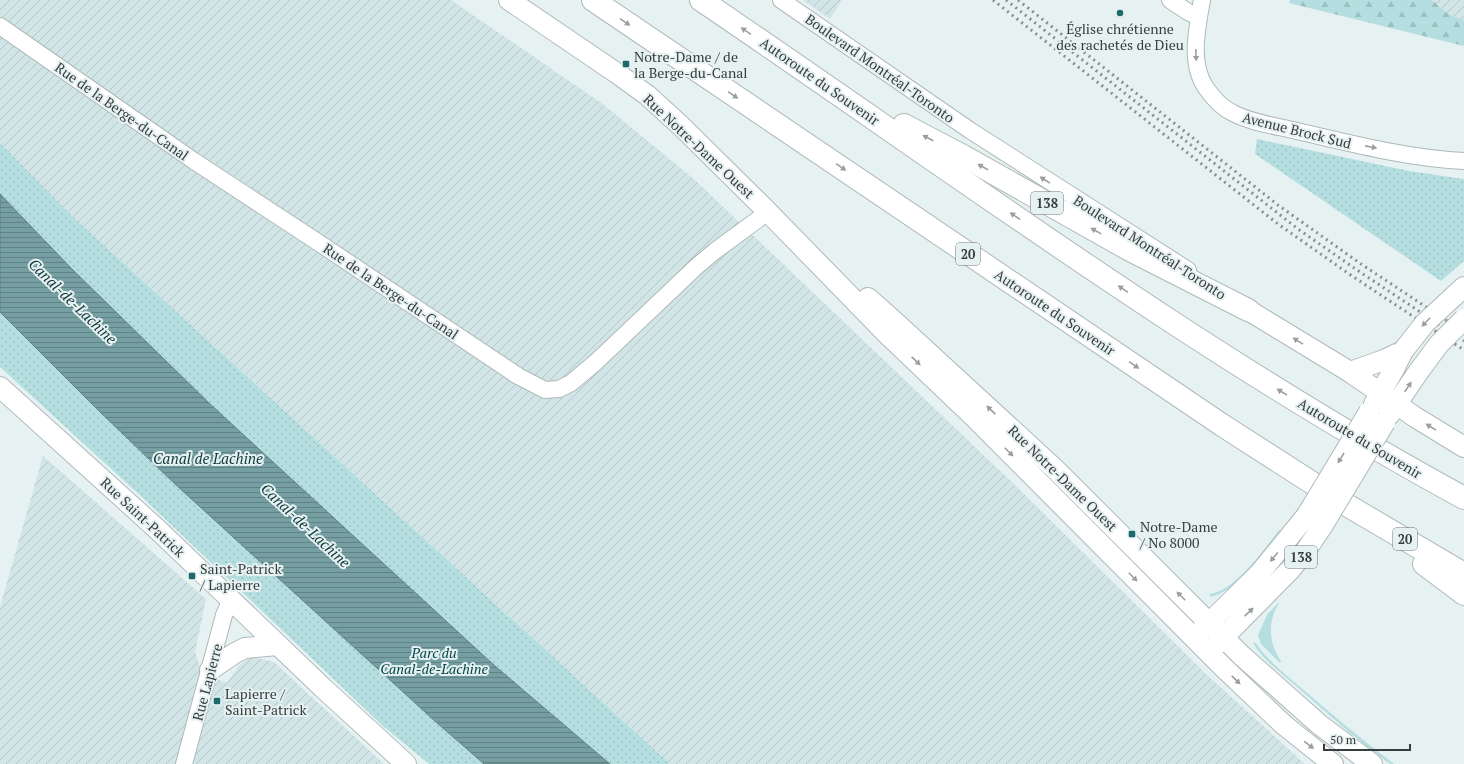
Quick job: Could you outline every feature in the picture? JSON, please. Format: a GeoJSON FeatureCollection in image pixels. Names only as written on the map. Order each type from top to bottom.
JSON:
{"type":"FeatureCollection","features":[{"type":"Feature","properties":{"kind":"highway","name":"Autoroute du Souvenir"},"geometry":{"type":"LineString","coordinates":[[593,0],[1222,425],[1345,504],[1464,574]]}},
{"type":"Feature","properties":{"kind":"highway","name":"Autoroute du Souvenir"},"geometry":{"type":"LineString","coordinates":[[701,0],[825,84],[952,174],[1190,335],[1327,420],[1464,498]]}},
{"type":"Feature","properties":{"kind":"highway","name":"138"},"geometry":{"type":"LineString","coordinates":[[825,84],[963,156],[1130,250],[1248,310]]}},
{"type":"Feature","properties":{"kind":"highway"},"geometry":{"type":"LineString","coordinates":[[1345,504],[1464,594]]}},
{"type":"Feature","properties":{"kind":"main road","name":"Rue Notre-Dame Ouest"},"geometry":{"type":"LineString","coordinates":[[509,0],[600,61],[647,95],[692,136],[887,334],[974,416],[1209,653],[1284,725],[1334,764]]}},
{"type":"Feature","properties":{"kind":"main road","name":"Rue Notre-Dame Ouest"},"geometry":{"type":"LineString","coordinates":[[768,212],[896,323],[1025,441],[1223,637],[1269,680],[1320,725],[1372,764]]}},
{"type":"Feature","properties":{"kind":"main road"},"geometry":{"type":"LineString","coordinates":[[1194,638],[1315,520],[1377,417],[1380,392],[1400,355],[1425,323],[1458,292]]}},
{"type":"Feature","properties":{"kind":"main road","name":"Boulevard Montréal-Toronto"},"geometry":{"type":"LineString","coordinates":[[1248,310],[1350,372],[1464,447]]}},
{"type":"Feature","properties":{"kind":"main road"},"geometry":{"type":"LineString","coordinates":[[1377,417],[1397,404],[1439,344],[1464,319]]}},
{"type":"Feature","properties":{"kind":"main road"},"geometry":{"type":"LineString","coordinates":[[1350,372],[1400,355]]}},
{"type":"Feature","properties":{"kind":"main road","name":"Rue Saint-Patrick"},"geometry":{"type":"LineString","coordinates":[[0,387],[152,524],[277,645],[406,764]]}},
{"type":"Feature","properties":{"kind":"main road","name":"138"},"geometry":{"type":"LineString","coordinates":[[1209,653],[1290,570],[1315,520]]}},
{"type":"Feature","properties":{"kind":"main road"},"geometry":{"type":"LineString","coordinates":[[210,670],[235,653],[246,648],[277,645]]}},
{"type":"Feature","properties":{"kind":"street","name":"Boulevard Montréal-Toronto"},"geometry":{"type":"LineString","coordinates":[[781,0],[971,131],[1033,172],[1138,237],[1248,310]]}},
{"type":"Feature","properties":{"kind":"street"},"geometry":{"type":"LineString","coordinates":[[1170,0],[1188,12],[1199,17]]}},
{"type":"Feature","properties":{"kind":"street","name":"Avenue Brock Sud"},"geometry":{"type":"LineString","coordinates":[[1202,0],[1196,44],[1196,61],[1198,70],[1206,88],[1225,109],[1254,121],[1358,145],[1440,159],[1464,160]]}},
{"type":"Feature","properties":{"kind":"street","name":"Rue de la Berge-du-Canal"},"geometry":{"type":"LineString","coordinates":[[0,26],[194,161],[518,376],[545,390],[559,389],[571,383],[596,362],[706,259],[768,212]]}},
{"type":"Feature","properties":{"kind":"street","name":"Rue Lapierre"},"geometry":{"type":"LineString","coordinates":[[184,764],[224,615],[231,600]]}},
{"type":"Feature","properties":{"kind":"shaded area"},"geometry":{"type":"Polygon","coordinates":[[[0,0],[451,0],[604,105],[695,180],[1017,487],[1205,673],[1305,764],[670,764],[74,218],[0,143],[0,0]]]}},
{"type":"Feature","properties":{"kind":"shaded area"},"geometry":{"type":"Polygon","coordinates":[[[803,0],[842,0],[830,19],[803,0]]]}},
{"type":"Feature","properties":{"kind":"shaded area"},"geometry":{"type":"Polygon","coordinates":[[[1432,0],[1464,0],[1464,20],[1448,14],[1432,0]]]}},
{"type":"Feature","properties":{"kind":"shaded area"},"geometry":{"type":"Polygon","coordinates":[[[43,456],[206,599],[195,652],[202,674],[227,683],[239,665],[252,657],[274,662],[384,764],[0,764],[0,607],[43,456]]]}},
{"type":"Feature","properties":{"kind":"green space"},"geometry":{"type":"Polygon","coordinates":[[[1290,0],[1432,0],[1448,14],[1464,20],[1464,46],[1289,3],[1290,0]]]}},
{"type":"Feature","properties":{"kind":"green space"},"geometry":{"type":"Polygon","coordinates":[[[1257,139],[1409,171],[1464,179],[1464,261],[1441,281],[1255,154],[1257,139]]]}},
{"type":"Feature","properties":{"kind":"green space","name":"Parc du Canal-de-Lachine"},"geometry":{"type":"Polygon","coordinates":[[[0,143],[74,218],[670,764],[429,764],[383,726],[143,498],[0,367],[0,143]]]}},
{"type":"Feature","properties":{"kind":"green space"},"geometry":{"type":"Polygon","coordinates":[[[1279,530],[1281,531],[1250,570],[1240,580],[1221,593],[1210,597],[1210,594],[1219,591],[1239,577],[1266,548],[1279,530]]]}},
{"type":"Feature","properties":{"kind":"green space"},"geometry":{"type":"Polygon","coordinates":[[[1279,602],[1273,616],[1271,634],[1275,651],[1281,661],[1280,663],[1261,644],[1258,635],[1267,615],[1279,602]]]}},
{"type":"Feature","properties":{"kind":"green space"},"geometry":{"type":"Polygon","coordinates":[[[1255,642],[1264,654],[1281,671],[1394,764],[1390,764],[1342,726],[1278,671],[1257,649],[1253,643],[1255,642]]]}},
{"type":"Feature","properties":{"kind":"water","name":"Canal de Lachine"},"geometry":{"type":"Polygon","coordinates":[[[0,194],[72,269],[210,404],[495,666],[610,764],[484,764],[176,485],[0,312],[0,194]]]}},
{"type":"Feature","properties":{"kind":"railway"},"geometry":{"type":"LineString","coordinates":[[993,0],[1278,224],[1352,276],[1464,350]]}},
{"type":"Feature","properties":{"kind":"railway"},"geometry":{"type":"LineString","coordinates":[[1006,0],[1298,229],[1464,341]]}},
{"type":"Feature","properties":{"kind":"railway"},"geometry":{"type":"LineString","coordinates":[[1018,0],[1278,205],[1361,264],[1464,332]]}},
{"type":"Feature","properties":{"kind":"place","name":"Église chrétienne des rachetés de Dieu"},"geometry":{"type":"Point","coordinates":[1120,13]}},
{"type":"Feature","properties":{"kind":"place","name":"Notre-Dame / de la Berge-du-Canal"},"geometry":{"type":"Point","coordinates":[626,64]}},
{"type":"Feature","properties":{"kind":"place","name":"Notre-Dame / No 8000"},"geometry":{"type":"Point","coordinates":[1132,534]}},
{"type":"Feature","properties":{"kind":"place","name":"Saint-Patrick / Lapierre"},"geometry":{"type":"Point","coordinates":[192,576]}},
{"type":"Feature","properties":{"kind":"place","name":"Lapierre / Saint-Patrick"},"geometry":{"type":"Point","coordinates":[217,701]}},
{"type":"Feature","properties":{"kind":"water label","name":"Canal-de-Lachine"},"geometry":{"type":"Point","coordinates":[73,301]}},
{"type":"Feature","properties":{"kind":"water label","name":"Canal-de-Lachine"},"geometry":{"type":"Point","coordinates":[306,525]}}]}
